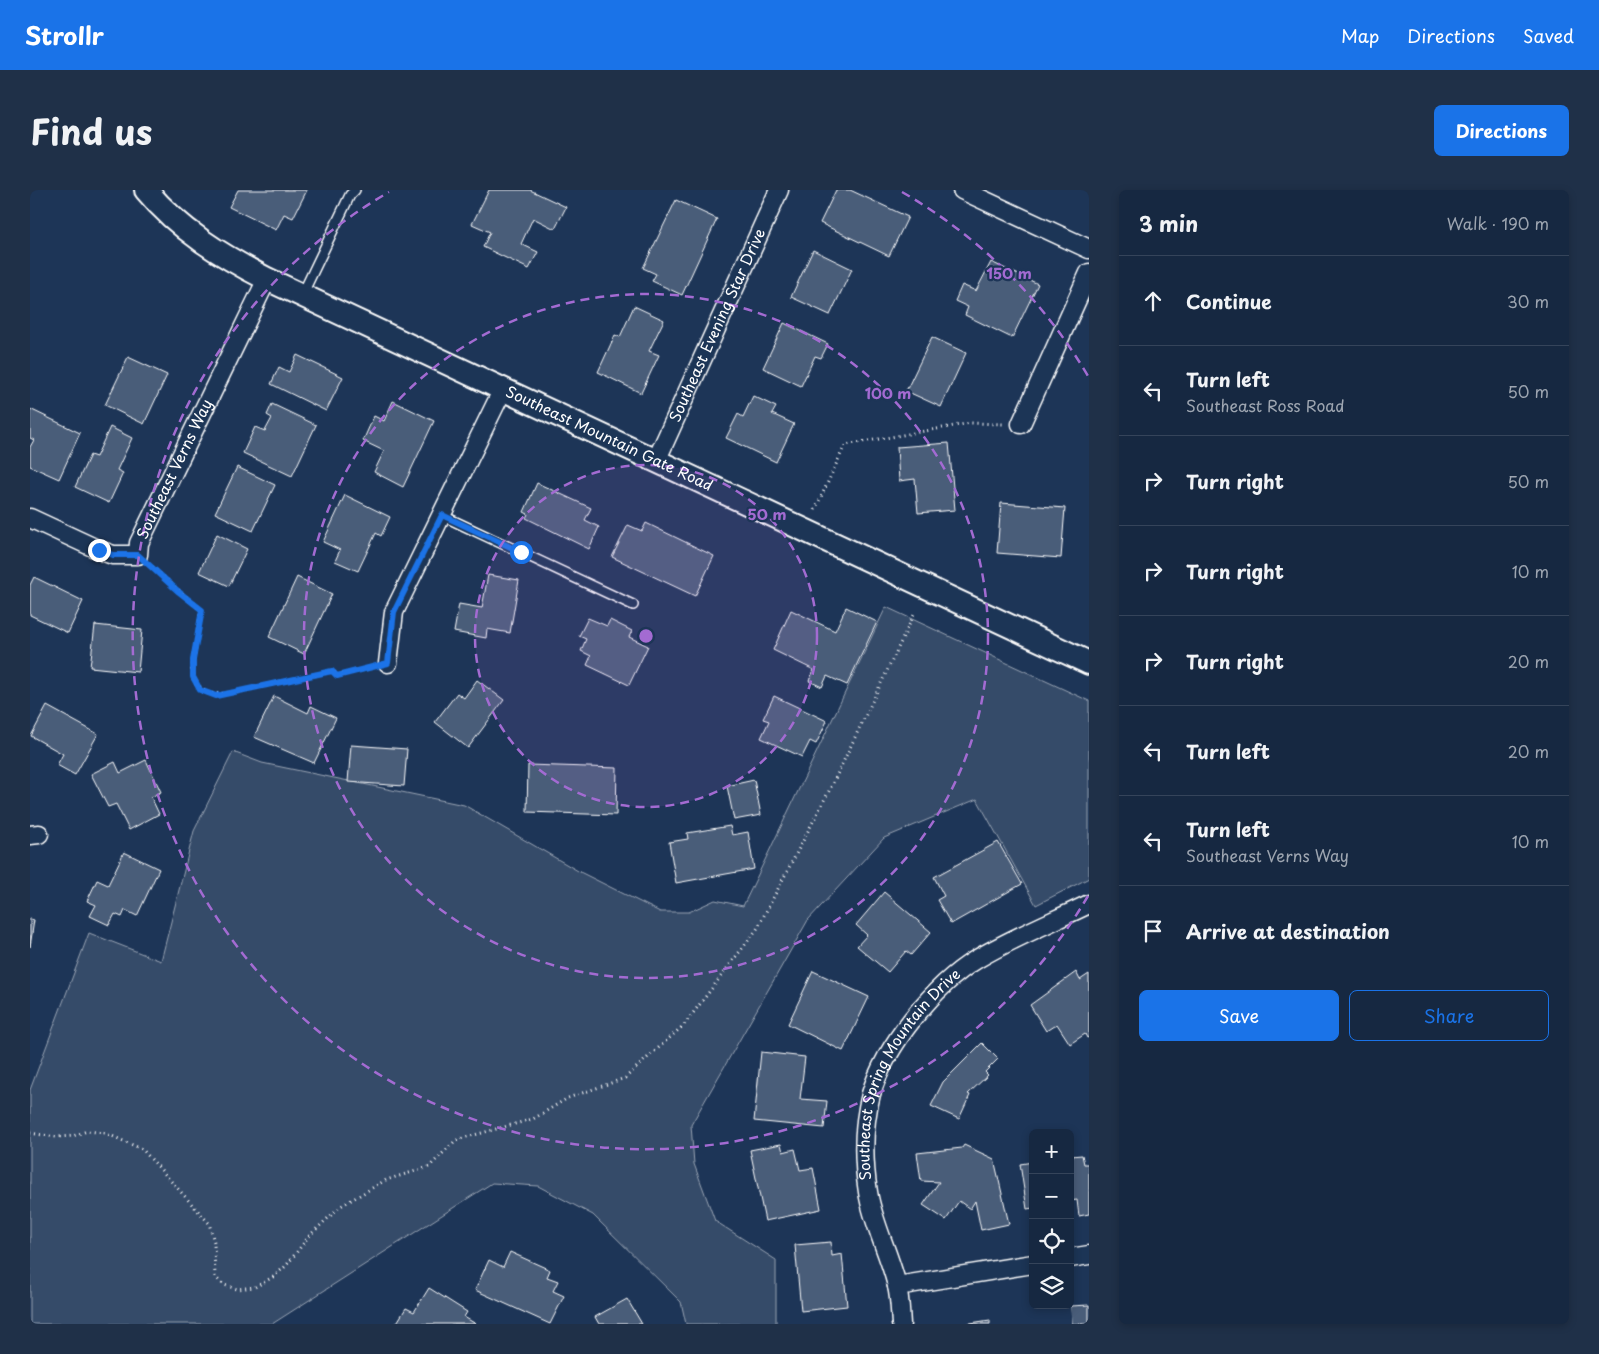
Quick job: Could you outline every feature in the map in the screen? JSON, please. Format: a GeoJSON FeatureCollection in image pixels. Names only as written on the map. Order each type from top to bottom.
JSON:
{"type":"FeatureCollection","features":[{"type":"Feature","properties":{"kind":"street","name":"Southeast Mountain Gate Road"},"geometry":{"type":"LineString","coordinates":[[146,190],[164,210],[197,238],[267,279],[1089,663]]}},
{"type":"Feature","properties":{"kind":"street","name":"Southeast Evening Star Drive"},"geometry":{"type":"LineString","coordinates":[[656,460],[779,190]]}},
{"type":"Feature","properties":{"kind":"street"},"geometry":{"type":"LineString","coordinates":[[962,190],[1089,249]]}},
{"type":"Feature","properties":{"kind":"street"},"geometry":{"type":"LineString","coordinates":[[1021,424],[1089,273]]}},
{"type":"Feature","properties":{"kind":"street","name":"Southeast Verns Way"},"geometry":{"type":"LineString","coordinates":[[30,518],[113,555],[138,555],[139,543],[267,279]]}},
{"type":"Feature","properties":{"kind":"street"},"geometry":{"type":"LineString","coordinates":[[388,663],[394,612],[503,389]]}},
{"type":"Feature","properties":{"kind":"street","name":"Southeast Spring Mountain Drive"},"geometry":{"type":"LineString","coordinates":[[901,1324],[897,1286],[868,1193],[864,1149],[866,1120],[871,1093],[885,1063],[902,1034],[920,1009],[943,985],[975,960],[1089,904]]}},
{"type":"Feature","properties":{"kind":"street"},"geometry":{"type":"LineString","coordinates":[[1074,1257],[1089,1255]]}},
{"type":"Feature","properties":{"kind":"street"},"geometry":{"type":"LineString","coordinates":[[897,1286],[1029,1265]]}},
{"type":"Feature","properties":{"kind":"lane"},"geometry":{"type":"LineString","coordinates":[[302,296],[350,195],[355,190]]}},
{"type":"Feature","properties":{"kind":"lane"},"geometry":{"type":"LineString","coordinates":[[442,515],[633,606]]}},
{"type":"Feature","properties":{"kind":"path"},"geometry":{"type":"LineString","coordinates":[[790,524],[815,510],[846,445],[971,423],[1021,424]]}},
{"type":"Feature","properties":{"kind":"path"},"geometry":{"type":"LineString","coordinates":[[138,555],[202,610],[192,670],[194,683],[208,694],[232,693],[332,671],[337,676],[388,663]]}},
{"type":"Feature","properties":{"kind":"path"},"geometry":{"type":"LineString","coordinates":[[30,1133],[56,1137],[72,1136],[87,1131],[96,1132],[106,1134],[142,1149],[210,1223],[214,1242],[215,1277],[224,1285],[237,1289],[255,1287],[273,1278],[286,1266],[309,1236],[341,1206],[386,1180],[429,1167],[456,1140],[533,1119],[568,1098],[624,1078],[684,1025],[757,929],[830,790],[914,615]]}},
{"type":"Feature","properties":{"kind":"shaded area"},"geometry":{"type":"Polygon","coordinates":[[[886,607],[1089,701],[1089,878],[1036,905],[977,799],[884,838],[808,920],[691,1125],[694,1164],[715,1221],[776,1260],[776,1324],[686,1324],[681,1302],[593,1215],[538,1186],[492,1183],[272,1324],[30,1324],[30,1090],[89,933],[161,961],[194,831],[233,752],[262,763],[464,805],[578,871],[660,912],[689,912],[715,900],[743,906],[886,607]]]}},
{"type":"Feature","properties":{"kind":"building"},"geometry":{"type":"Polygon","coordinates":[[[238,190],[307,190],[293,218],[284,214],[276,230],[229,207],[238,190]]]}},
{"type":"Feature","properties":{"kind":"building"},"geometry":{"type":"Polygon","coordinates":[[[489,190],[530,190],[566,207],[555,229],[533,218],[521,244],[538,252],[529,269],[483,247],[490,232],[472,224],[489,190]]]}},
{"type":"Feature","properties":{"kind":"building"},"geometry":{"type":"Polygon","coordinates":[[[836,190],[850,190],[908,217],[889,256],[820,223],[836,190]]]}},
{"type":"Feature","properties":{"kind":"building"},"geometry":{"type":"Polygon","coordinates":[[[676,200],[717,219],[682,295],[652,281],[656,274],[643,268],[676,200]]]}},
{"type":"Feature","properties":{"kind":"building"},"geometry":{"type":"Polygon","coordinates":[[[813,250],[852,269],[830,315],[791,297],[813,250]]]}},
{"type":"Feature","properties":{"kind":"building"},"geometry":{"type":"Polygon","coordinates":[[[991,262],[1038,284],[1012,338],[965,315],[968,307],[955,301],[962,285],[976,291],[991,262]]]}},
{"type":"Feature","properties":{"kind":"building"},"geometry":{"type":"Polygon","coordinates":[[[634,306],[664,320],[649,351],[659,355],[641,393],[598,372],[615,335],[620,337],[634,306]]]}},
{"type":"Feature","properties":{"kind":"building"},"geometry":{"type":"Polygon","coordinates":[[[784,323],[828,344],[821,358],[815,356],[801,386],[763,368],[784,323]]]}},
{"type":"Feature","properties":{"kind":"building"},"geometry":{"type":"Polygon","coordinates":[[[932,337],[966,353],[941,407],[906,391],[932,337]]]}},
{"type":"Feature","properties":{"kind":"building"},"geometry":{"type":"Polygon","coordinates":[[[297,355],[343,377],[326,411],[271,384],[279,367],[289,372],[297,355]]]}},
{"type":"Feature","properties":{"kind":"building"},"geometry":{"type":"Polygon","coordinates":[[[128,357],[167,375],[144,424],[105,405],[128,357]]]}},
{"type":"Feature","properties":{"kind":"building"},"geometry":{"type":"Polygon","coordinates":[[[753,396],[776,407],[772,414],[794,424],[776,462],[726,438],[738,414],[743,417],[753,396]]]}},
{"type":"Feature","properties":{"kind":"building"},"geometry":{"type":"Polygon","coordinates":[[[393,401],[434,421],[403,487],[374,472],[384,451],[363,441],[374,416],[384,421],[393,401]]]}},
{"type":"Feature","properties":{"kind":"building"},"geometry":{"type":"Polygon","coordinates":[[[272,404],[316,425],[292,476],[243,453],[255,427],[265,431],[272,418],[267,415],[272,404]]]}},
{"type":"Feature","properties":{"kind":"building"},"geometry":{"type":"Polygon","coordinates":[[[30,409],[80,433],[59,479],[30,466],[30,447],[34,440],[30,438],[30,409]]]}},
{"type":"Feature","properties":{"kind":"building"},"geometry":{"type":"Polygon","coordinates":[[[110,427],[132,438],[117,470],[123,473],[109,503],[75,487],[90,455],[96,457],[110,427]]]}},
{"type":"Feature","properties":{"kind":"building"},"geometry":{"type":"Polygon","coordinates":[[[949,443],[955,510],[918,513],[915,479],[899,481],[897,447],[949,443]]]}},
{"type":"Feature","properties":{"kind":"building"},"geometry":{"type":"Polygon","coordinates":[[[237,467],[275,485],[253,531],[215,513],[237,467]]]}},
{"type":"Feature","properties":{"kind":"building"},"geometry":{"type":"Polygon","coordinates":[[[537,483],[591,508],[585,520],[599,527],[589,549],[526,518],[528,514],[524,512],[537,483]]]}},
{"type":"Feature","properties":{"kind":"building"},"geometry":{"type":"Polygon","coordinates":[[[345,495],[390,517],[381,536],[376,533],[358,571],[335,561],[340,550],[323,542],[345,495]]]}},
{"type":"Feature","properties":{"kind":"building"},"geometry":{"type":"Polygon","coordinates":[[[1001,503],[1065,508],[1061,558],[997,553],[1001,503]]]}},
{"type":"Feature","properties":{"kind":"building"},"geometry":{"type":"Polygon","coordinates":[[[646,523],[714,556],[695,596],[612,557],[628,525],[642,531],[646,523]]]}},
{"type":"Feature","properties":{"kind":"building"},"geometry":{"type":"Polygon","coordinates":[[[217,534],[247,549],[229,586],[199,572],[217,534]]]}},
{"type":"Feature","properties":{"kind":"building"},"geometry":{"type":"Polygon","coordinates":[[[488,575],[519,580],[510,633],[487,629],[486,638],[454,632],[459,604],[482,608],[488,575]]]}},
{"type":"Feature","properties":{"kind":"building"},"geometry":{"type":"Polygon","coordinates":[[[34,577],[83,601],[68,633],[30,615],[30,585],[34,577]]]}},
{"type":"Feature","properties":{"kind":"building"},"geometry":{"type":"Polygon","coordinates":[[[297,577],[332,594],[304,654],[269,637],[297,577]]]}},
{"type":"Feature","properties":{"kind":"building"},"geometry":{"type":"Polygon","coordinates":[[[846,607],[877,622],[847,685],[827,676],[822,687],[809,681],[814,670],[773,650],[791,610],[835,631],[846,607]]]}},
{"type":"Feature","properties":{"kind":"building"},"geometry":{"type":"Polygon","coordinates":[[[588,618],[607,626],[610,620],[632,631],[629,637],[648,646],[629,685],[587,665],[591,656],[581,651],[586,639],[579,636],[588,618]]]}},
{"type":"Feature","properties":{"kind":"building"},"geometry":{"type":"Polygon","coordinates":[[[95,625],[142,630],[138,672],[90,667],[95,625]]]}},
{"type":"Feature","properties":{"kind":"building"},"geometry":{"type":"Polygon","coordinates":[[[477,680],[504,700],[468,748],[435,722],[457,693],[464,698],[477,680]]]}},
{"type":"Feature","properties":{"kind":"building"},"geometry":{"type":"Polygon","coordinates":[[[274,696],[308,713],[311,706],[336,718],[314,763],[254,737],[274,696]]]}},
{"type":"Feature","properties":{"kind":"building"},"geometry":{"type":"Polygon","coordinates":[[[774,696],[827,721],[816,744],[810,741],[802,757],[761,738],[769,721],[763,719],[774,696]]]}},
{"type":"Feature","properties":{"kind":"building"},"geometry":{"type":"Polygon","coordinates":[[[47,706],[98,734],[75,775],[57,765],[63,754],[31,736],[47,706]]]}},
{"type":"Feature","properties":{"kind":"building"},"geometry":{"type":"Polygon","coordinates":[[[351,745],[407,749],[404,786],[348,782],[351,745]]]}},
{"type":"Feature","properties":{"kind":"building"},"geometry":{"type":"Polygon","coordinates":[[[146,760],[161,792],[151,797],[159,814],[129,830],[116,804],[108,807],[91,774],[115,762],[120,773],[146,760]]]}},
{"type":"Feature","properties":{"kind":"building"},"geometry":{"type":"Polygon","coordinates":[[[528,765],[617,768],[616,815],[527,812],[528,765]]]}},
{"type":"Feature","properties":{"kind":"building"},"geometry":{"type":"Polygon","coordinates":[[[754,780],[761,815],[734,820],[727,786],[754,780]]]}},
{"type":"Feature","properties":{"kind":"building"},"geometry":{"type":"Polygon","coordinates":[[[730,826],[732,835],[748,832],[754,869],[676,883],[669,842],[688,839],[687,833],[730,826]]]}},
{"type":"Feature","properties":{"kind":"building"},"geometry":{"type":"Polygon","coordinates":[[[998,842],[1022,884],[951,924],[937,900],[944,896],[934,877],[998,842]]]}},
{"type":"Feature","properties":{"kind":"building"},"geometry":{"type":"Polygon","coordinates":[[[124,852],[159,869],[137,916],[125,910],[122,917],[115,914],[109,925],[90,916],[96,905],[87,901],[97,880],[108,885],[124,852]]]}},
{"type":"Feature","properties":{"kind":"building"},"geometry":{"type":"Polygon","coordinates":[[[884,892],[931,932],[911,955],[906,951],[888,972],[857,946],[867,935],[856,925],[884,892]]]}},
{"type":"Feature","properties":{"kind":"building"},"geometry":{"type":"Polygon","coordinates":[[[30,919],[34,920],[30,947],[30,919]]]}},
{"type":"Feature","properties":{"kind":"building"},"geometry":{"type":"Polygon","coordinates":[[[813,971],[869,997],[843,1051],[788,1024],[813,971]]]}},
{"type":"Feature","properties":{"kind":"building"},"geometry":{"type":"Polygon","coordinates":[[[1076,972],[1080,980],[1089,974],[1089,1037],[1087,1038],[1085,1034],[1070,1044],[1057,1024],[1046,1031],[1030,1005],[1076,972]]]}},
{"type":"Feature","properties":{"kind":"building"},"geometry":{"type":"Polygon","coordinates":[[[982,1043],[998,1059],[985,1072],[988,1075],[968,1094],[970,1095],[959,1119],[931,1106],[943,1082],[982,1043]]]}},
{"type":"Feature","properties":{"kind":"building"},"geometry":{"type":"Polygon","coordinates":[[[761,1052],[805,1057],[800,1099],[827,1101],[824,1128],[754,1121],[761,1052]]]}},
{"type":"Feature","properties":{"kind":"building"},"geometry":{"type":"Polygon","coordinates":[[[781,1144],[783,1152],[795,1149],[800,1170],[813,1168],[821,1209],[765,1221],[750,1150],[781,1144]]]}},
{"type":"Feature","properties":{"kind":"building"},"geometry":{"type":"Polygon","coordinates":[[[964,1145],[994,1159],[1009,1224],[981,1230],[975,1201],[970,1209],[959,1201],[946,1220],[923,1205],[939,1182],[921,1181],[917,1153],[962,1148],[964,1145]]]}},
{"type":"Feature","properties":{"kind":"building"},"geometry":{"type":"Polygon","coordinates":[[[1082,1155],[1084,1164],[1089,1164],[1089,1214],[1079,1216],[1077,1200],[1074,1200],[1074,1156],[1082,1155]]]}},
{"type":"Feature","properties":{"kind":"building"},"geometry":{"type":"Polygon","coordinates":[[[1029,1163],[1029,1209],[1027,1209],[1020,1164],[1029,1163]]]}},
{"type":"Feature","properties":{"kind":"building"},"geometry":{"type":"Polygon","coordinates":[[[831,1242],[832,1256],[842,1254],[847,1306],[801,1311],[795,1245],[831,1242]]]}},
{"type":"Feature","properties":{"kind":"building"},"geometry":{"type":"Polygon","coordinates":[[[510,1252],[550,1270],[547,1277],[558,1281],[553,1291],[564,1296],[550,1324],[475,1290],[489,1260],[503,1267],[510,1252]]]}},
{"type":"Feature","properties":{"kind":"building"},"geometry":{"type":"Polygon","coordinates":[[[429,1288],[467,1312],[464,1317],[476,1324],[396,1324],[406,1308],[414,1312],[429,1288]]]}},
{"type":"Feature","properties":{"kind":"building"},"geometry":{"type":"Polygon","coordinates":[[[627,1299],[642,1324],[599,1324],[595,1317],[627,1299]]]}},
{"type":"Feature","properties":{"kind":"building"},"geometry":{"type":"Polygon","coordinates":[[[1089,1305],[1089,1324],[1072,1324],[1071,1309],[1074,1309],[1074,1306],[1089,1305]]]}},
{"type":"Feature","properties":{"kind":"building"},"geometry":{"type":"Polygon","coordinates":[[[990,1320],[990,1324],[964,1324],[990,1320]]]}},
{"type":"Feature","properties":{"kind":"route"},"geometry":{"type":"LineString","coordinates":[[99,550],[113,555],[138,555],[179,592],[199,606],[202,614],[193,660],[194,683],[200,690],[216,696],[332,671],[337,676],[388,663],[394,612],[442,515],[521,552]]}}]}
